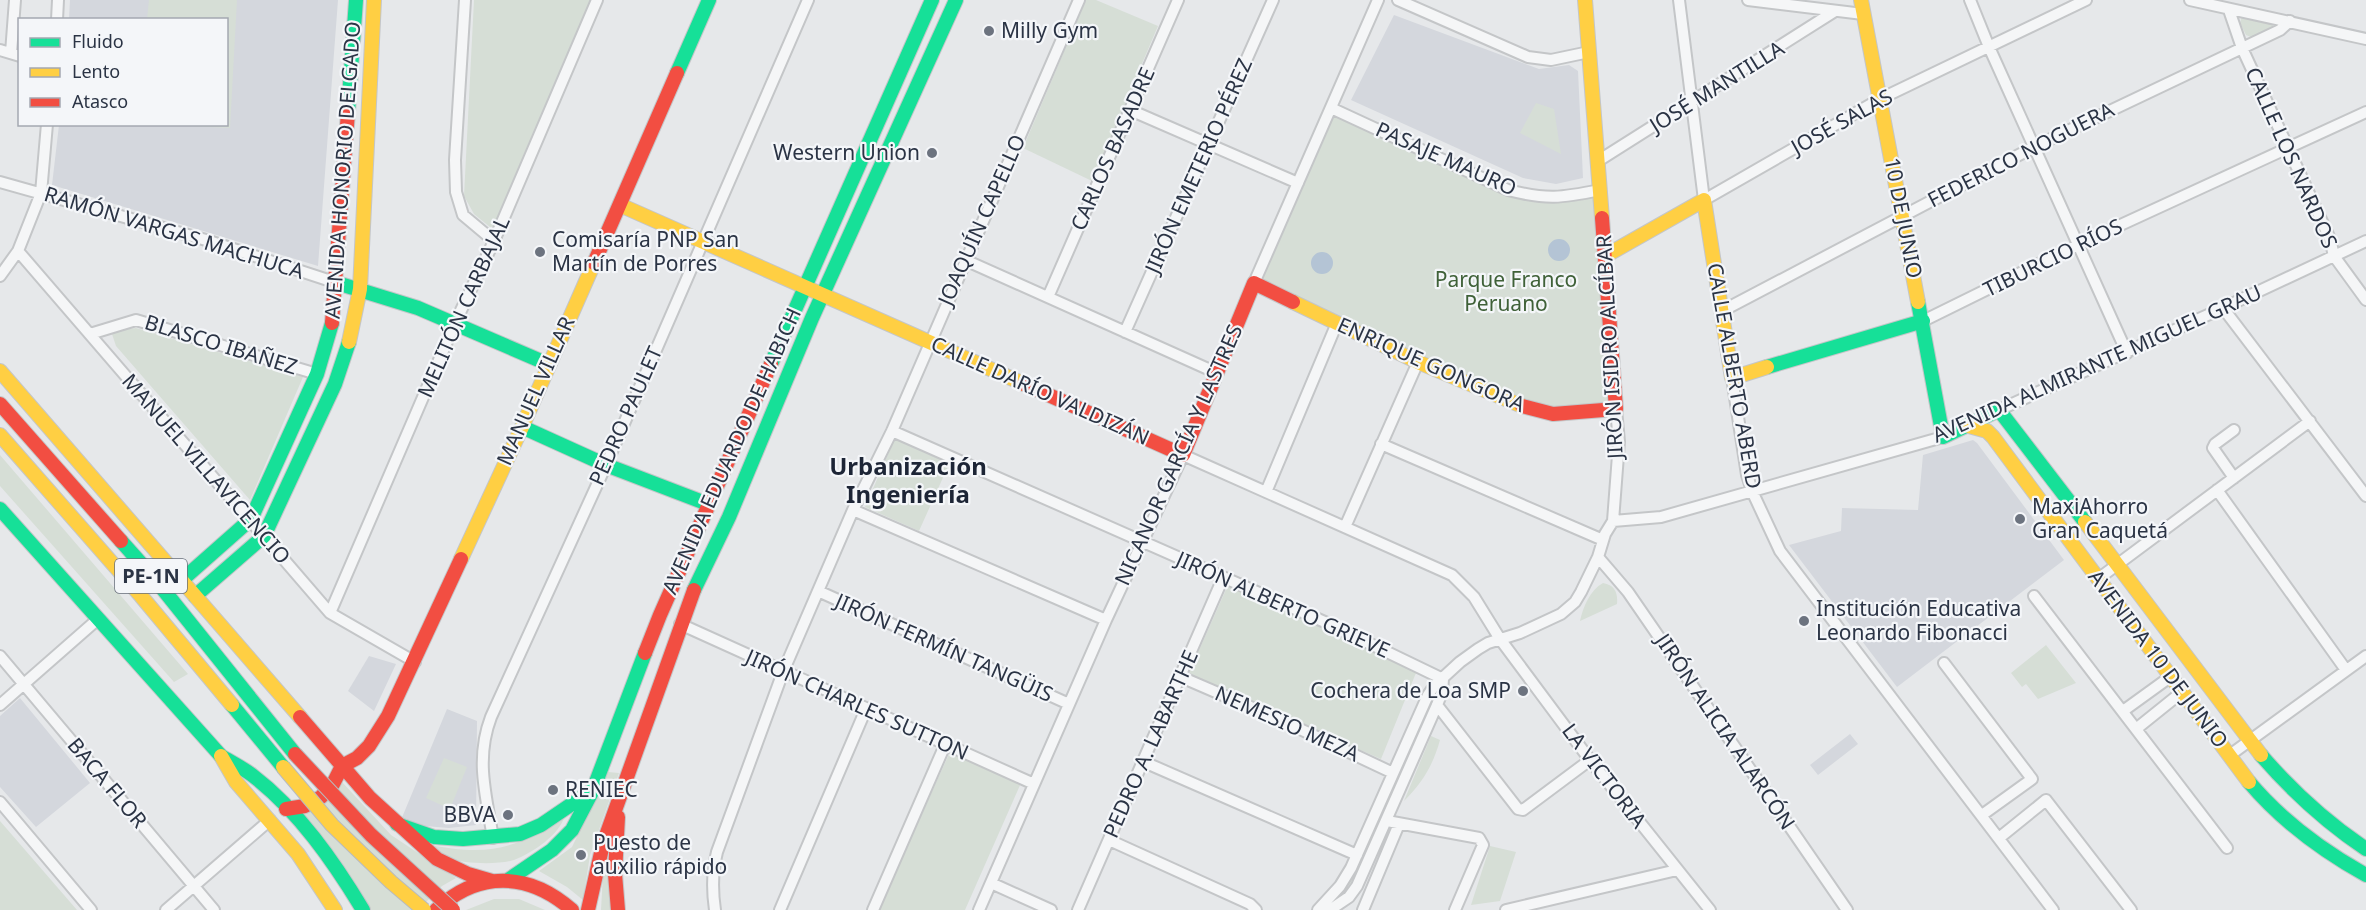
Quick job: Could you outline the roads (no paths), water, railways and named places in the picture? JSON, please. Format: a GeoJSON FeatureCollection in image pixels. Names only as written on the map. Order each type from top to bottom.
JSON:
{"type":"FeatureCollection","features":[{"type":"Feature","properties":{"kind":"main road","name":"AVENIDA HONORIO DELGADO"},"geometry":{"type":"LineString","coordinates":[[182,580],[251,519],[317,374],[332,329],[356,0]]}},
{"type":"Feature","properties":{"kind":"main road","name":"AVENIDA HONORIO DELGADO"},"geometry":{"type":"LineString","coordinates":[[195,596],[264,536],[335,384],[351,337],[360,289],[374,0]]}},
{"type":"Feature","properties":{"kind":"main road","name":"MANUEL VILLAR"},"geometry":{"type":"LineString","coordinates":[[342,766],[353,762],[376,739],[415,662],[522,427],[709,0]]}},
{"type":"Feature","properties":{"kind":"main road","name":"AVENIDA EDUARDO DE HABICH"},"geometry":{"type":"LineString","coordinates":[[508,880],[552,850],[572,830],[593,790],[660,615],[932,0]]}},
{"type":"Feature","properties":{"kind":"main road","name":"AVENIDA EDUARDO DE HABICH"},"geometry":{"type":"LineString","coordinates":[[588,910],[603,844],[633,764],[680,624],[729,517],[823,293],[956,0]]}},
{"type":"Feature","properties":{"kind":"main road","name":"JIRÓN ISIDRO ALCÍBAR"},"geometry":{"type":"LineString","coordinates":[[1585,0],[1616,409]]}},
{"type":"Feature","properties":{"kind":"main road","name":"10 DE JUNIO"},"geometry":{"type":"LineString","coordinates":[[1862,7],[1923,321],[1943,437]]}},
{"type":"Feature","properties":{"kind":"main road","name":"JOSÉ SALAS"},"geometry":{"type":"LineString","coordinates":[[1605,256],[1704,200]]}},
{"type":"Feature","properties":{"kind":"main road","name":"CALLE ALBERTO ABERD"},"geometry":{"type":"LineString","coordinates":[[1704,200],[1731,378]]}},
{"type":"Feature","properties":{"kind":"main road","name":"CALLE DARÍO VALDIZÁN"},"geometry":{"type":"LineString","coordinates":[[620,205],[823,293],[1183,455]]}},
{"type":"Feature","properties":{"kind":"main road","name":"RAMÓN VARGAS MACHUCA"},"geometry":{"type":"LineString","coordinates":[[337,283],[455,323],[548,364]]}},
{"type":"Feature","properties":{"kind":"main road","name":"ENRIQUE GONGORA"},"geometry":{"type":"LineString","coordinates":[[1254,283],[1418,362],[1529,409],[1552,414],[1616,409]]}},
{"type":"Feature","properties":{"kind":"main road","name":"NICANOR GARCÍA Y LASTRES"},"geometry":{"type":"LineString","coordinates":[[1183,455],[1254,283]]}},
{"type":"Feature","properties":{"kind":"main road","name":"TIBURCIO RÍOS"},"geometry":{"type":"LineString","coordinates":[[1731,378],[1923,321]]}},
{"type":"Feature","properties":{"kind":"main road"},"geometry":{"type":"LineString","coordinates":[[0,371],[342,766],[397,824],[437,860],[468,874],[492,881]]}},
{"type":"Feature","properties":{"kind":"main road","name":"PE-1N"},"geometry":{"type":"LineString","coordinates":[[0,404],[153,578],[296,754],[343,808],[405,868],[453,910]]}},
{"type":"Feature","properties":{"kind":"main road","name":"AVENIDA ALMIRANTE MIGUEL GRAU"},"geometry":{"type":"LineString","coordinates":[[1943,437],[1999,410]]}},
{"type":"Feature","properties":{"kind":"main road","name":"AVENIDA 10 DE JUNIO"},"geometry":{"type":"LineString","coordinates":[[1999,410],[2250,742],[2301,800],[2348,838],[2366,849]]}},
{"type":"Feature","properties":{"kind":"main road","name":"AVENIDA 10 DE JUNIO"},"geometry":{"type":"LineString","coordinates":[[1969,426],[1987,431],[1993,437],[2251,784],[2284,819],[2345,864],[2366,875]]}},
{"type":"Feature","properties":{"kind":"main road"},"geometry":{"type":"LineString","coordinates":[[522,427],[606,465],[708,504]]}},
{"type":"Feature","properties":{"kind":"main road","name":"PE-1N"},"geometry":{"type":"LineString","coordinates":[[0,435],[141,596],[332,825],[391,882],[424,910]]}},
{"type":"Feature","properties":{"kind":"main road"},"geometry":{"type":"LineString","coordinates":[[0,509],[221,756],[236,782],[298,854],[335,910]]}},
{"type":"Feature","properties":{"kind":"main road"},"geometry":{"type":"LineString","coordinates":[[221,756],[255,777],[286,809],[331,861],[363,910]]}},
{"type":"Feature","properties":{"kind":"main road"},"geometry":{"type":"LineString","coordinates":[[606,756],[611,769],[616,771],[633,764]]}},
{"type":"Feature","properties":{"kind":"main road"},"geometry":{"type":"LineString","coordinates":[[286,809],[312,805],[333,785],[342,766]]}},
{"type":"Feature","properties":{"kind":"main road"},"geometry":{"type":"LineString","coordinates":[[397,824],[434,837],[493,838],[520,834],[542,825],[593,790]]}},
{"type":"Feature","properties":{"kind":"main road"},"geometry":{"type":"LineString","coordinates":[[2284,819],[2301,800]]}},
{"type":"Feature","properties":{"kind":"main road"},"geometry":{"type":"LineString","coordinates":[[618,802],[615,874],[618,910]]}},
{"type":"Feature","properties":{"kind":"main road"},"geometry":{"type":"LineString","coordinates":[[436,910],[464,889],[492,881],[508,880],[538,886],[565,902],[572,910]]}},
{"type":"Feature","properties":{"kind":"street"},"geometry":{"type":"LineString","coordinates":[[10,53],[15,0]]}},
{"type":"Feature","properties":{"kind":"street"},"geometry":{"type":"LineString","coordinates":[[57,18],[58,0]]}},
{"type":"Feature","properties":{"kind":"street"},"geometry":{"type":"LineString","coordinates":[[465,0],[455,160],[456,192],[464,215],[494,241]]}},
{"type":"Feature","properties":{"kind":"street","name":"MELITÓN CARBAJAL"},"geometry":{"type":"LineString","coordinates":[[330,613],[455,323],[494,241],[597,0]]}},
{"type":"Feature","properties":{"kind":"street","name":"PEDRO PAULET"},"geometry":{"type":"LineString","coordinates":[[493,838],[481,764],[484,736],[606,465],[808,0]]}},
{"type":"Feature","properties":{"kind":"street","name":"JOAQUÍN CAPELLO"},"geometry":{"type":"LineString","coordinates":[[715,910],[712,890],[717,852],[783,672],[853,510],[892,431],[1079,0]]}},
{"type":"Feature","properties":{"kind":"street","name":"CARLOS BASADRE"},"geometry":{"type":"LineString","coordinates":[[1048,297],[1178,0]]}},
{"type":"Feature","properties":{"kind":"street","name":"JIRÓN EMETERIO PÉREZ"},"geometry":{"type":"LineString","coordinates":[[1125,332],[1273,0]]}},
{"type":"Feature","properties":{"kind":"street","name":"NICANOR GARCÍA Y LASTRES"},"geometry":{"type":"LineString","coordinates":[[1254,283],[1378,0]]}},
{"type":"Feature","properties":{"kind":"street"},"geometry":{"type":"LineString","coordinates":[[1398,0],[1528,57],[1551,60],[1589,52]]}},
{"type":"Feature","properties":{"kind":"street","name":"CALLE ALBERTO ABERD"},"geometry":{"type":"LineString","coordinates":[[1679,0],[1704,200]]}},
{"type":"Feature","properties":{"kind":"street"},"geometry":{"type":"LineString","coordinates":[[1748,0],[1835,11],[1862,7]]}},
{"type":"Feature","properties":{"kind":"street"},"geometry":{"type":"LineString","coordinates":[[1970,0],[2127,353]]}},
{"type":"Feature","properties":{"kind":"street","name":"JOSÉ SALAS"},"geometry":{"type":"LineString","coordinates":[[1704,200],[1880,99],[2086,0]]}},
{"type":"Feature","properties":{"kind":"street"},"geometry":{"type":"LineString","coordinates":[[2190,0],[2366,39]]}},
{"type":"Feature","properties":{"kind":"street","name":"CALLE LOS NARDOS"},"geometry":{"type":"LineString","coordinates":[[2229,10],[2242,48],[2331,239],[2334,256],[2366,300]]}},
{"type":"Feature","properties":{"kind":"street","name":"JOSÉ MANTILLA"},"geometry":{"type":"LineString","coordinates":[[1598,161],[1835,11]]}},
{"type":"Feature","properties":{"kind":"street","name":"FEDERICO NOGUERA"},"geometry":{"type":"LineString","coordinates":[[1722,311],[2034,147],[2280,30],[2290,21]]}},
{"type":"Feature","properties":{"kind":"street","name":"PASAJE MAURO"},"geometry":{"type":"LineString","coordinates":[[1331,108],[1508,190],[1538,198],[1567,197],[1600,189]]}},
{"type":"Feature","properties":{"kind":"street"},"geometry":{"type":"LineString","coordinates":[[1130,110],[1298,183]]}},
{"type":"Feature","properties":{"kind":"street","name":"TIBURCIO RÍOS"},"geometry":{"type":"LineString","coordinates":[[1923,321],[2077,245],[2366,112]]}},
{"type":"Feature","properties":{"kind":"street"},"geometry":{"type":"LineString","coordinates":[[0,276],[18,251],[41,193],[47,126]]}},
{"type":"Feature","properties":{"kind":"street","name":"RAMÓN VARGAS MACHUCA"},"geometry":{"type":"LineString","coordinates":[[0,182],[206,240],[337,283]]}},
{"type":"Feature","properties":{"kind":"street","name":"AVENIDA ALMIRANTE MIGUEL GRAU"},"geometry":{"type":"LineString","coordinates":[[1999,410],[2127,353],[2366,240]]}},
{"type":"Feature","properties":{"kind":"street","name":"MANUEL VILLAVICENCIO"},"geometry":{"type":"LineString","coordinates":[[18,251],[330,613],[415,662]]}},
{"type":"Feature","properties":{"kind":"street"},"geometry":{"type":"LineString","coordinates":[[965,260],[1217,373]]}},
{"type":"Feature","properties":{"kind":"street"},"geometry":{"type":"LineString","coordinates":[[2223,308],[2366,496]]}},
{"type":"Feature","properties":{"kind":"street","name":"BLASCO IBAÑEZ"},"geometry":{"type":"LineString","coordinates":[[90,334],[136,320],[317,374]]}},
{"type":"Feature","properties":{"kind":"street"},"geometry":{"type":"LineString","coordinates":[[1266,492],[1337,323]]}},
{"type":"Feature","properties":{"kind":"street"},"geometry":{"type":"LineString","coordinates":[[1346,527],[1418,362]]}},
{"type":"Feature","properties":{"kind":"street","name":"CALLE ALBERTO ABERD"},"geometry":{"type":"LineString","coordinates":[[1731,378],[1752,491],[1780,551],[2053,910]]}},
{"type":"Feature","properties":{"kind":"street","name":"JIRÓN ISIDRO ALCÍBAR"},"geometry":{"type":"LineString","coordinates":[[1318,910],[1343,881],[1357,855],[1392,773],[1428,695],[1435,685],[1473,652],[1561,614],[1575,602],[1581,592],[1599,557],[1603,540],[1613,521],[1619,442],[1616,409]]}},
{"type":"Feature","properties":{"kind":"street"},"geometry":{"type":"LineString","coordinates":[[2098,579],[2310,421]]}},
{"type":"Feature","properties":{"kind":"street"},"geometry":{"type":"LineString","coordinates":[[2234,430],[2213,448],[2234,478]]}},
{"type":"Feature","properties":{"kind":"street","name":"JIRÓN ALBERTO GRIEVE"},"geometry":{"type":"LineString","coordinates":[[892,431],[1327,623],[1443,679]]}},
{"type":"Feature","properties":{"kind":"street","name":"AVENIDA ALMIRANTE MIGUEL GRAU"},"geometry":{"type":"LineString","coordinates":[[1613,521],[1661,517],[1943,437]]}},
{"type":"Feature","properties":{"kind":"street"},"geometry":{"type":"LineString","coordinates":[[1382,444],[1603,540]]}},
{"type":"Feature","properties":{"kind":"street","name":"NICANOR GARCÍA Y LASTRES"},"geometry":{"type":"LineString","coordinates":[[979,910],[1106,620],[1183,455]]}},
{"type":"Feature","properties":{"kind":"street","name":"CALLE DARÍO VALDIZÁN"},"geometry":{"type":"LineString","coordinates":[[1183,455],[1452,575],[1474,597],[1500,639]]}},
{"type":"Feature","properties":{"kind":"street"},"geometry":{"type":"LineString","coordinates":[[2217,490],[2346,670]]}},
{"type":"Feature","properties":{"kind":"street"},"geometry":{"type":"LineString","coordinates":[[853,510],[1106,620]]}},
{"type":"Feature","properties":{"kind":"street","name":"JIRÓN ALICIA ALARCÓN"},"geometry":{"type":"LineString","coordinates":[[1599,557],[1629,592],[1847,910]]}},
{"type":"Feature","properties":{"kind":"street","name":"PEDRO A. LABARTHE"},"geometry":{"type":"LineString","coordinates":[[1078,910],[1222,578]]}},
{"type":"Feature","properties":{"kind":"street","name":"JIRÓN FERMÍN TANGÜIS"},"geometry":{"type":"LineString","coordinates":[[818,591],[1069,704]]}},
{"type":"Feature","properties":{"kind":"street"},"geometry":{"type":"LineString","coordinates":[[2034,596],[2227,848]]}},
{"type":"Feature","properties":{"kind":"street"},"geometry":{"type":"LineString","coordinates":[[0,705],[98,619]]}},
{"type":"Feature","properties":{"kind":"street","name":"JIRÓN CHARLES SUTTON"},"geometry":{"type":"LineString","coordinates":[[680,624],[1034,784]]}},
{"type":"Feature","properties":{"kind":"street","name":"LA VICTORIA"},"geometry":{"type":"LineString","coordinates":[[1500,639],[1590,760],[1710,910]]}},
{"type":"Feature","properties":{"kind":"street","name":"BACA FLOR"},"geometry":{"type":"LineString","coordinates":[[0,656],[214,910]]}},
{"type":"Feature","properties":{"kind":"street"},"geometry":{"type":"LineString","coordinates":[[2230,755],[2366,656]]}},
{"type":"Feature","properties":{"kind":"street"},"geometry":{"type":"LineString","coordinates":[[1944,663],[2032,779],[1982,815]]}},
{"type":"Feature","properties":{"kind":"street","name":"NEMESIO MEZA"},"geometry":{"type":"LineString","coordinates":[[1181,676],[1392,773]]}},
{"type":"Feature","properties":{"kind":"street"},"geometry":{"type":"LineString","coordinates":[[2123,711],[2170,677]]}},
{"type":"Feature","properties":{"kind":"street"},"geometry":{"type":"LineString","coordinates":[[1330,910],[1348,897],[1357,886],[1437,705],[1442,692],[1443,679]]}},
{"type":"Feature","properties":{"kind":"street"},"geometry":{"type":"LineString","coordinates":[[2136,729],[2182,692]]}},
{"type":"Feature","properties":{"kind":"street"},"geometry":{"type":"LineString","coordinates":[[1437,705],[1518,809],[1523,810],[1590,760]]}},
{"type":"Feature","properties":{"kind":"street"},"geometry":{"type":"LineString","coordinates":[[780,910],[866,709]]}},
{"type":"Feature","properties":{"kind":"street"},"geometry":{"type":"LineString","coordinates":[[873,910],[945,745]]}},
{"type":"Feature","properties":{"kind":"street"},"geometry":{"type":"LineString","coordinates":[[1144,762],[1357,855]]}},
{"type":"Feature","properties":{"kind":"street"},"geometry":{"type":"LineString","coordinates":[[1999,838],[2046,800],[2131,910]]}},
{"type":"Feature","properties":{"kind":"street"},"geometry":{"type":"LineString","coordinates":[[0,802],[92,910]]}},
{"type":"Feature","properties":{"kind":"street"},"geometry":{"type":"LineString","coordinates":[[166,910],[270,820]]}},
{"type":"Feature","properties":{"kind":"street"},"geometry":{"type":"LineString","coordinates":[[1387,821],[1479,838],[1482,841],[1483,845],[1455,910]]}},
{"type":"Feature","properties":{"kind":"street"},"geometry":{"type":"LineString","coordinates":[[1363,910],[1399,824]]}},
{"type":"Feature","properties":{"kind":"street"},"geometry":{"type":"LineString","coordinates":[[1109,840],[1250,904],[1256,910]]}},
{"type":"Feature","properties":{"kind":"street"},"geometry":{"type":"LineString","coordinates":[[1506,910],[1677,870]]}},
{"type":"Feature","properties":{"kind":"street"},"geometry":{"type":"LineString","coordinates":[[1343,881],[1352,910]]}},
{"type":"Feature","properties":{"kind":"street"},"geometry":{"type":"LineString","coordinates":[[991,883],[1051,910]]}},
{"type":"Feature","properties":{"kind":"water"},"geometry":{"type":"Polygon","coordinates":[[[1555,239],[1563,239],[1570,246],[1570,254],[1563,261],[1555,261],[1548,254],[1548,246],[1555,239]]]}},
{"type":"Feature","properties":{"kind":"water"},"geometry":{"type":"Polygon","coordinates":[[[1318,252],[1326,252],[1333,259],[1333,267],[1326,274],[1318,274],[1311,267],[1311,259],[1318,252]]]}},
{"type":"Feature","properties":{"kind":"place","name":"Milly Gym"},"geometry":{"type":"Point","coordinates":[989,31]}},
{"type":"Feature","properties":{"kind":"place","name":"Western Union"},"geometry":{"type":"Point","coordinates":[932,153]}},
{"type":"Feature","properties":{"kind":"place","name":"Comisaría PNP San Martín de Porres"},"geometry":{"type":"Point","coordinates":[540,252]}},
{"type":"Feature","properties":{"kind":"place","name":"MaxiAhorro Gran Caquetá"},"geometry":{"type":"Point","coordinates":[2020,519]}},
{"type":"Feature","properties":{"kind":"place","name":"Institución Educativa Leonardo Fibonacci"},"geometry":{"type":"Point","coordinates":[1804,621]}},
{"type":"Feature","properties":{"kind":"place","name":"Cochera de Loa SMP"},"geometry":{"type":"Point","coordinates":[1523,691]}},
{"type":"Feature","properties":{"kind":"place","name":"RENIEC"},"geometry":{"type":"Point","coordinates":[553,790]}},
{"type":"Feature","properties":{"kind":"place","name":"BBVA"},"geometry":{"type":"Point","coordinates":[508,815]}},
{"type":"Feature","properties":{"kind":"place","name":"Puesto de auxilio rápido"},"geometry":{"type":"Point","coordinates":[581,855]}},
{"type":"Feature","properties":{"kind":"district","name":"Urbanización Ingeniería"},"geometry":{"type":"Point","coordinates":[908,481]}},
{"type":"Feature","properties":{"kind":"park label","name":"Parque Franco Peruano"},"geometry":{"type":"Point","coordinates":[1506,292]}}]}
